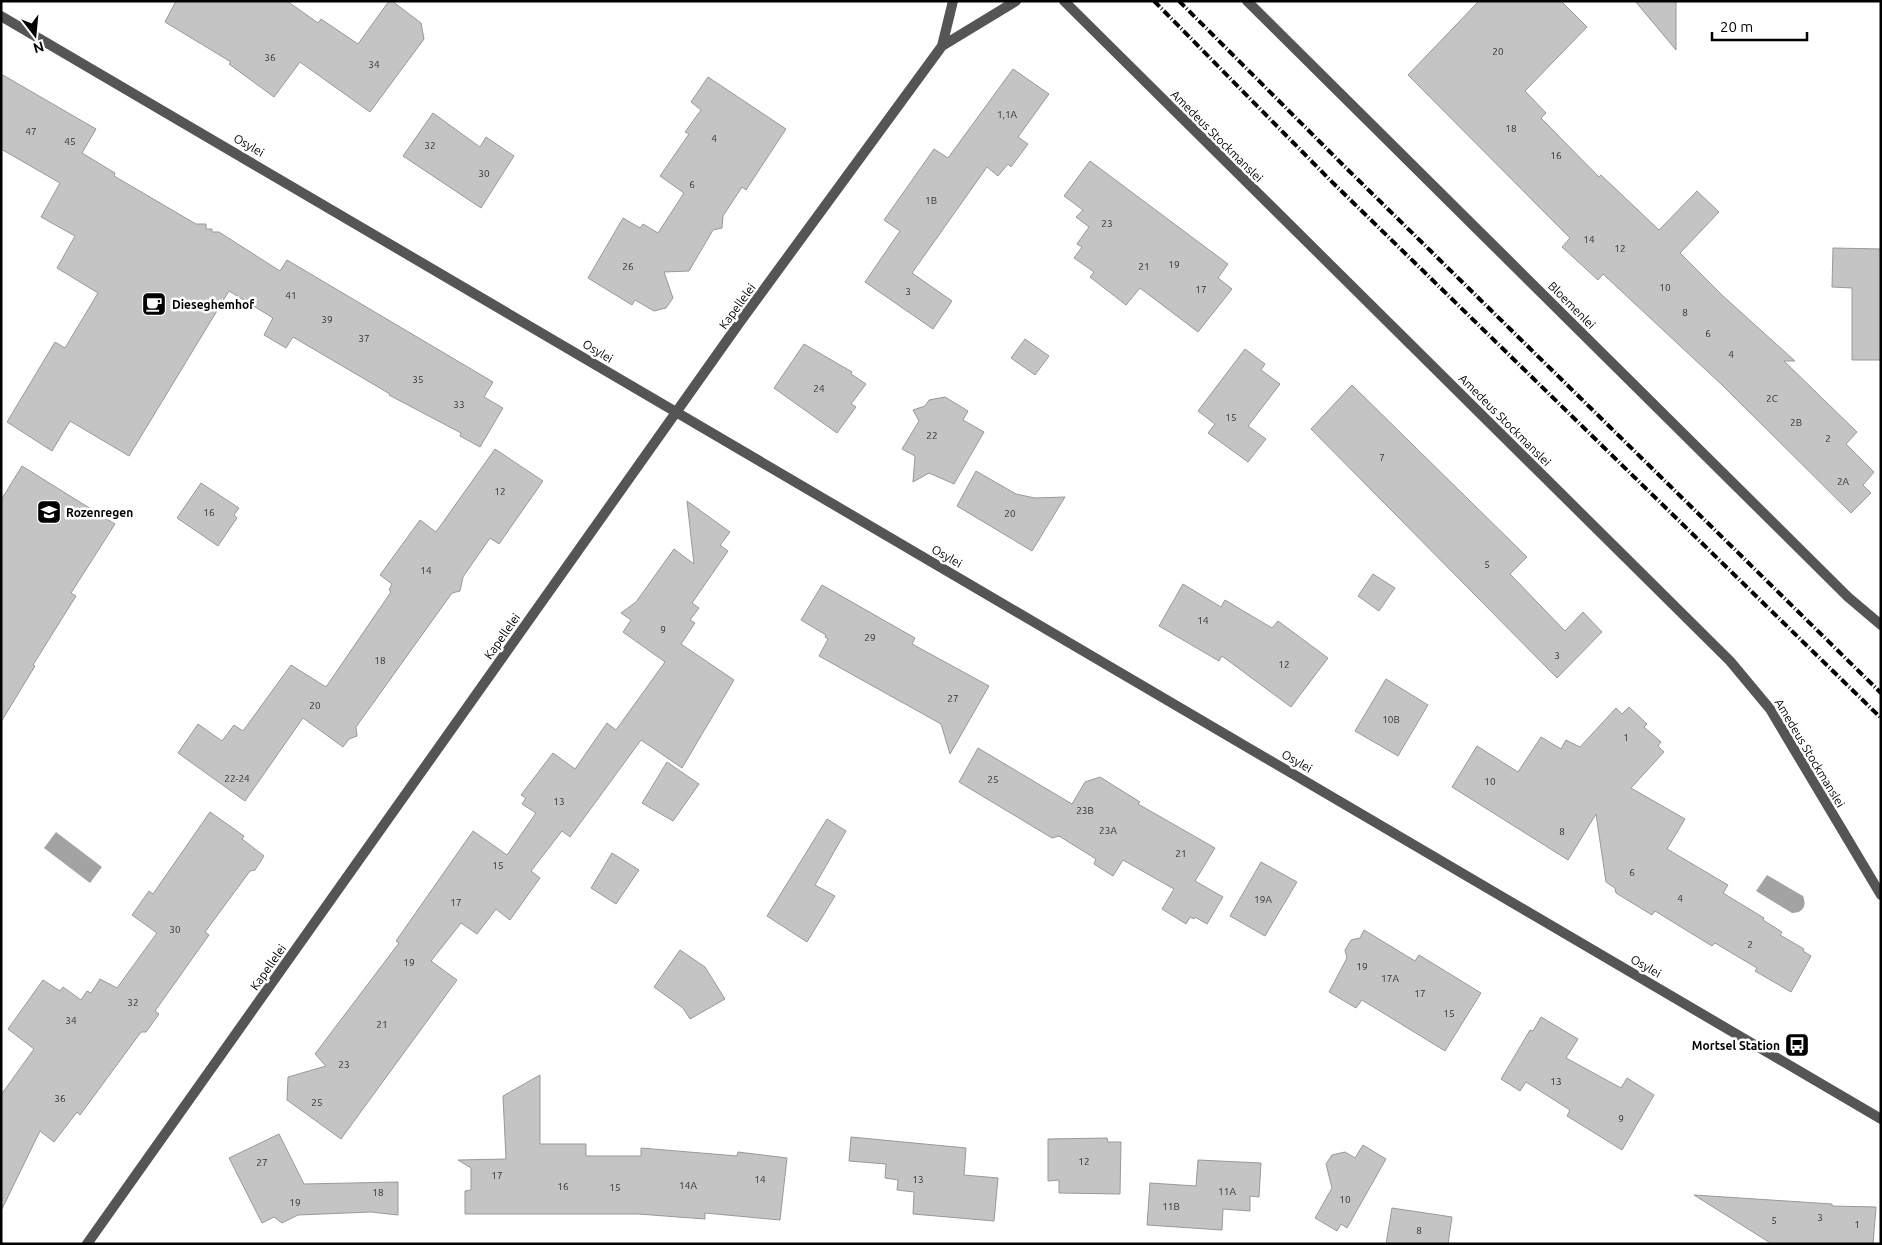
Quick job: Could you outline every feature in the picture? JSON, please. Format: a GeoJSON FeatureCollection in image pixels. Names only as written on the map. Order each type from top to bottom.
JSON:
{"type":"FeatureCollection","features":[{"type":"Feature","properties":{"kind":"street","name":"Kapellelei"},"geometry":{"type":"LineString","coordinates":[[87,1244],[676,411],[942,46],[953,1]]}},
{"type":"Feature","properties":{"kind":"street","name":"Kapellelei"},"geometry":{"type":"LineString","coordinates":[[942,46],[1016,1]]}},
{"type":"Feature","properties":{"kind":"street","name":"Amedeus Stockmanslei"},"geometry":{"type":"LineString","coordinates":[[1064,1],[1730,661],[1774,716],[1881,895]]}},
{"type":"Feature","properties":{"kind":"street","name":"Bloemenlei"},"geometry":{"type":"LineString","coordinates":[[1247,1],[1841,590],[1881,625]]}},
{"type":"Feature","properties":{"kind":"street","name":"Osylei"},"geometry":{"type":"LineString","coordinates":[[1,16],[294,186],[1881,1119]]}},
{"type":"Feature","properties":{"kind":"shaded area"},"geometry":{"type":"Polygon","coordinates":[[[56,832],[102,867],[90,883],[44,848],[56,832]]]}},
{"type":"Feature","properties":{"kind":"shaded area"},"geometry":{"type":"Polygon","coordinates":[[[1767,875],[1803,896],[1805,903],[1799,912],[1792,913],[1756,891],[1767,875]]]}},
{"type":"Feature","properties":{"kind":"building"},"geometry":{"type":"Polygon","coordinates":[[[176,1],[287,1],[318,23],[321,19],[358,44],[389,1],[392,1],[421,23],[424,39],[370,112],[300,62],[274,97],[229,64],[231,62],[165,22],[176,1]]]}},
{"type":"Feature","properties":{"kind":"building"},"geometry":{"type":"Polygon","coordinates":[[[1479,1],[1561,1],[1587,27],[1525,91],[1546,113],[1541,118],[1599,177],[1601,175],[1659,230],[1697,191],[1719,212],[1680,253],[1723,296],[1795,361],[1784,361],[1857,432],[1846,444],[1874,472],[1863,485],[1871,493],[1851,513],[1722,385],[1603,274],[1598,280],[1562,247],[1570,238],[1408,75],[1479,1]]]}},
{"type":"Feature","properties":{"kind":"building"},"geometry":{"type":"Polygon","coordinates":[[[1635,1],[1676,1],[1676,50],[1635,1]]]}},
{"type":"Feature","properties":{"kind":"building"},"geometry":{"type":"Polygon","coordinates":[[[1013,69],[1049,94],[1018,137],[1028,144],[1011,167],[1008,164],[998,176],[987,167],[912,273],[952,301],[933,329],[865,282],[900,231],[884,220],[934,149],[948,158],[1013,69]]]}},
{"type":"Feature","properties":{"kind":"building"},"geometry":{"type":"Polygon","coordinates":[[[1,74],[96,129],[82,153],[115,173],[114,176],[196,224],[206,224],[206,229],[212,229],[212,232],[219,232],[280,271],[287,260],[493,382],[484,397],[503,408],[480,447],[460,436],[461,433],[389,395],[293,337],[286,348],[264,335],[273,318],[229,291],[129,456],[70,421],[52,451],[7,422],[55,342],[65,348],[98,293],[57,268],[75,236],[41,217],[60,183],[1,149],[1,74]]]}},
{"type":"Feature","properties":{"kind":"building"},"geometry":{"type":"Polygon","coordinates":[[[708,77],[786,129],[746,190],[742,187],[723,216],[722,228],[713,230],[689,271],[664,272],[673,298],[666,308],[654,311],[635,300],[632,305],[588,278],[623,218],[640,228],[643,224],[658,233],[684,193],[660,176],[689,134],[685,132],[701,110],[691,102],[708,77]]]}},
{"type":"Feature","properties":{"kind":"building"},"geometry":{"type":"Polygon","coordinates":[[[433,113],[480,147],[486,137],[514,156],[481,208],[403,156],[433,113]]]}},
{"type":"Feature","properties":{"kind":"building"},"geometry":{"type":"Polygon","coordinates":[[[1090,161],[1228,264],[1218,278],[1232,289],[1198,332],[1140,288],[1126,305],[1090,277],[1094,272],[1074,258],[1082,247],[1077,244],[1089,227],[1076,217],[1083,210],[1064,196],[1090,161]]]}},
{"type":"Feature","properties":{"kind":"building"},"geometry":{"type":"Polygon","coordinates":[[[1833,248],[1881,249],[1881,360],[1852,360],[1852,288],[1832,287],[1833,248]]]}},
{"type":"Feature","properties":{"kind":"building"},"geometry":{"type":"Polygon","coordinates":[[[1025,339],[1049,356],[1035,375],[1011,358],[1025,339]]]}},
{"type":"Feature","properties":{"kind":"building"},"geometry":{"type":"Polygon","coordinates":[[[804,344],[852,372],[851,374],[866,384],[851,404],[856,407],[837,433],[774,388],[804,344]]]}},
{"type":"Feature","properties":{"kind":"building"},"geometry":{"type":"Polygon","coordinates":[[[1245,349],[1265,364],[1261,370],[1280,384],[1248,426],[1266,439],[1248,462],[1208,433],[1215,424],[1198,411],[1245,349]]]}},
{"type":"Feature","properties":{"kind":"building"},"geometry":{"type":"Polygon","coordinates":[[[1352,385],[1527,557],[1510,574],[1565,631],[1583,612],[1602,632],[1557,678],[1311,429],[1352,385]]]}},
{"type":"Feature","properties":{"kind":"building"},"geometry":{"type":"Polygon","coordinates":[[[945,397],[968,411],[963,420],[984,432],[954,484],[929,473],[913,482],[915,456],[902,449],[919,421],[913,410],[925,406],[929,400],[945,397]]]}},
{"type":"Feature","properties":{"kind":"building"},"geometry":{"type":"Polygon","coordinates":[[[495,449],[543,481],[499,544],[490,538],[463,577],[460,591],[452,593],[356,727],[357,736],[349,739],[343,747],[303,718],[245,801],[178,753],[198,724],[222,741],[234,725],[243,731],[291,665],[326,687],[391,592],[389,590],[392,584],[380,575],[420,520],[436,532],[495,449]]]}},
{"type":"Feature","properties":{"kind":"building","name":"Rozenregen"},"geometry":{"type":"Polygon","coordinates":[[[22,466],[115,524],[71,593],[76,596],[33,665],[35,666],[1,722],[1,500],[22,466]]]}},
{"type":"Feature","properties":{"kind":"building"},"geometry":{"type":"Polygon","coordinates":[[[976,471],[1016,494],[1035,498],[1065,497],[1032,551],[957,506],[976,471]]]}},
{"type":"Feature","properties":{"kind":"building"},"geometry":{"type":"Polygon","coordinates":[[[201,483],[239,508],[234,515],[237,518],[218,546],[177,518],[201,483]]]}},
{"type":"Feature","properties":{"kind":"building"},"geometry":{"type":"Polygon","coordinates":[[[687,501],[730,532],[720,545],[728,551],[692,603],[699,608],[690,620],[695,623],[681,644],[734,680],[682,768],[641,740],[570,837],[562,831],[531,871],[540,878],[510,920],[496,909],[477,934],[461,923],[431,961],[457,980],[341,1139],[287,1100],[288,1077],[326,1066],[315,1054],[399,943],[396,941],[473,831],[507,855],[536,813],[522,804],[526,798],[521,795],[553,753],[575,769],[607,723],[616,730],[665,662],[623,632],[631,620],[621,613],[636,602],[674,549],[694,564],[687,501]]]}},
{"type":"Feature","properties":{"kind":"building"},"geometry":{"type":"Polygon","coordinates":[[[1373,574],[1395,588],[1379,611],[1358,596],[1373,574]]]}},
{"type":"Feature","properties":{"kind":"building"},"geometry":{"type":"Polygon","coordinates":[[[1183,584],[1221,607],[1225,600],[1272,628],[1278,621],[1328,658],[1291,707],[1222,656],[1219,661],[1159,626],[1183,584]]]}},
{"type":"Feature","properties":{"kind":"building"},"geometry":{"type":"Polygon","coordinates":[[[822,585],[915,638],[912,644],[989,686],[950,754],[941,724],[819,656],[828,639],[825,637],[826,635],[801,620],[822,585]]]}},
{"type":"Feature","properties":{"kind":"building"},"geometry":{"type":"Polygon","coordinates":[[[1386,679],[1428,705],[1398,756],[1355,731],[1386,679]]]}},
{"type":"Feature","properties":{"kind":"building"},"geometry":{"type":"Polygon","coordinates":[[[1629,707],[1647,724],[1644,727],[1661,742],[1658,746],[1664,752],[1631,788],[1685,819],[1667,849],[1728,885],[1723,893],[1764,918],[1763,920],[1782,932],[1780,935],[1804,949],[1803,951],[1811,956],[1791,992],[1755,971],[1757,968],[1715,943],[1712,946],[1655,911],[1652,915],[1616,893],[1615,888],[1606,882],[1596,814],[1568,860],[1452,787],[1477,746],[1518,772],[1541,737],[1561,749],[1566,740],[1580,747],[1616,708],[1622,714],[1629,707]]]}},
{"type":"Feature","properties":{"kind":"building"},"geometry":{"type":"Polygon","coordinates":[[[978,748],[1072,804],[1085,782],[1100,777],[1140,802],[1138,804],[1215,848],[1195,881],[1223,897],[1207,924],[1195,917],[1194,919],[1190,917],[1186,924],[1162,909],[1174,889],[1123,860],[1113,876],[1094,864],[1096,859],[1059,836],[1052,838],[959,782],[978,748]]]}},
{"type":"Feature","properties":{"kind":"building"},"geometry":{"type":"Polygon","coordinates":[[[667,762],[699,784],[673,821],[642,803],[667,762]]]}},
{"type":"Feature","properties":{"kind":"building"},"geometry":{"type":"Polygon","coordinates":[[[210,812],[244,836],[242,839],[264,856],[255,870],[250,871],[205,932],[209,935],[155,1011],[159,1014],[146,1032],[141,1032],[80,1115],[77,1112],[54,1142],[40,1131],[1,1211],[1,1095],[34,1049],[8,1029],[43,980],[60,991],[63,987],[81,1000],[87,991],[91,993],[100,979],[117,988],[157,933],[132,915],[149,891],[153,894],[210,812]]]}},
{"type":"Feature","properties":{"kind":"building"},"geometry":{"type":"Polygon","coordinates":[[[827,819],[846,831],[815,885],[835,896],[807,942],[767,916],[827,819]]]}},
{"type":"Feature","properties":{"kind":"building"},"geometry":{"type":"Polygon","coordinates":[[[612,853],[639,870],[616,904],[591,888],[612,853]]]}},
{"type":"Feature","properties":{"kind":"building"},"geometry":{"type":"Polygon","coordinates":[[[1261,862],[1297,882],[1265,936],[1230,916],[1261,862]]]}},
{"type":"Feature","properties":{"kind":"building"},"geometry":{"type":"Polygon","coordinates":[[[1364,930],[1415,961],[1419,955],[1481,993],[1445,1051],[1362,1000],[1356,1008],[1329,992],[1347,958],[1345,950],[1351,940],[1360,938],[1364,930]]]}},
{"type":"Feature","properties":{"kind":"building"},"geometry":{"type":"Polygon","coordinates":[[[680,950],[705,967],[725,999],[690,1019],[683,1008],[654,987],[680,950]]]}},
{"type":"Feature","properties":{"kind":"building"},"geometry":{"type":"Polygon","coordinates":[[[1541,1017],[1578,1039],[1566,1058],[1621,1088],[1627,1078],[1654,1095],[1622,1150],[1567,1116],[1570,1110],[1526,1082],[1520,1091],[1501,1079],[1530,1030],[1533,1031],[1541,1017]]]}},
{"type":"Feature","properties":{"kind":"building"},"geometry":{"type":"Polygon","coordinates":[[[540,1075],[540,1144],[586,1144],[586,1156],[641,1156],[641,1148],[737,1156],[738,1152],[787,1158],[780,1220],[705,1213],[705,1219],[638,1214],[465,1214],[465,1191],[471,1190],[471,1168],[458,1160],[506,1159],[503,1096],[540,1075]]]}},
{"type":"Feature","properties":{"kind":"building"},"geometry":{"type":"Polygon","coordinates":[[[279,1134],[304,1184],[398,1182],[398,1215],[371,1212],[298,1215],[282,1223],[274,1217],[262,1223],[229,1158],[279,1134]]]}},
{"type":"Feature","properties":{"kind":"building"},"geometry":{"type":"Polygon","coordinates":[[[851,1137],[966,1148],[964,1175],[998,1178],[994,1221],[913,1214],[914,1192],[897,1190],[898,1180],[885,1178],[886,1164],[849,1161],[851,1137]]]}},
{"type":"Feature","properties":{"kind":"building"},"geometry":{"type":"Polygon","coordinates":[[[1107,1138],[1108,1142],[1121,1142],[1120,1194],[1059,1193],[1059,1180],[1048,1181],[1048,1139],[1107,1138]]]}},
{"type":"Feature","properties":{"kind":"building"},"geometry":{"type":"Polygon","coordinates":[[[1363,1145],[1386,1159],[1347,1228],[1341,1224],[1337,1231],[1315,1218],[1332,1188],[1326,1164],[1332,1155],[1345,1152],[1355,1158],[1363,1145]]]}},
{"type":"Feature","properties":{"kind":"building"},"geometry":{"type":"Polygon","coordinates":[[[1198,1160],[1261,1163],[1259,1197],[1250,1196],[1250,1211],[1223,1209],[1222,1230],[1147,1225],[1150,1183],[1196,1186],[1198,1160]]]}},
{"type":"Feature","properties":{"kind":"building"},"geometry":{"type":"Polygon","coordinates":[[[1694,1195],[1832,1204],[1832,1206],[1876,1207],[1873,1244],[1772,1244],[1694,1195]]]}},
{"type":"Feature","properties":{"kind":"building"},"geometry":{"type":"Polygon","coordinates":[[[1392,1208],[1452,1217],[1448,1244],[1386,1244],[1392,1208]]]}},
{"type":"Feature","properties":{"kind":"railway"},"geometry":{"type":"LineString","coordinates":[[1154,1],[1329,179],[1881,718]]}},
{"type":"Feature","properties":{"kind":"railway"},"geometry":{"type":"LineString","coordinates":[[1179,1],[1342,164],[1881,693]]}},
{"type":"Feature","properties":{"kind":"place","name":"Dieseghemhof"},"geometry":{"type":"Point","coordinates":[154,304]}},
{"type":"Feature","properties":{"kind":"place","name":"Rozenregen"},"geometry":{"type":"Point","coordinates":[49,512]}},
{"type":"Feature","properties":{"kind":"place","name":"Mortsel Station"},"geometry":{"type":"Point","coordinates":[1797,1045]}}]}
